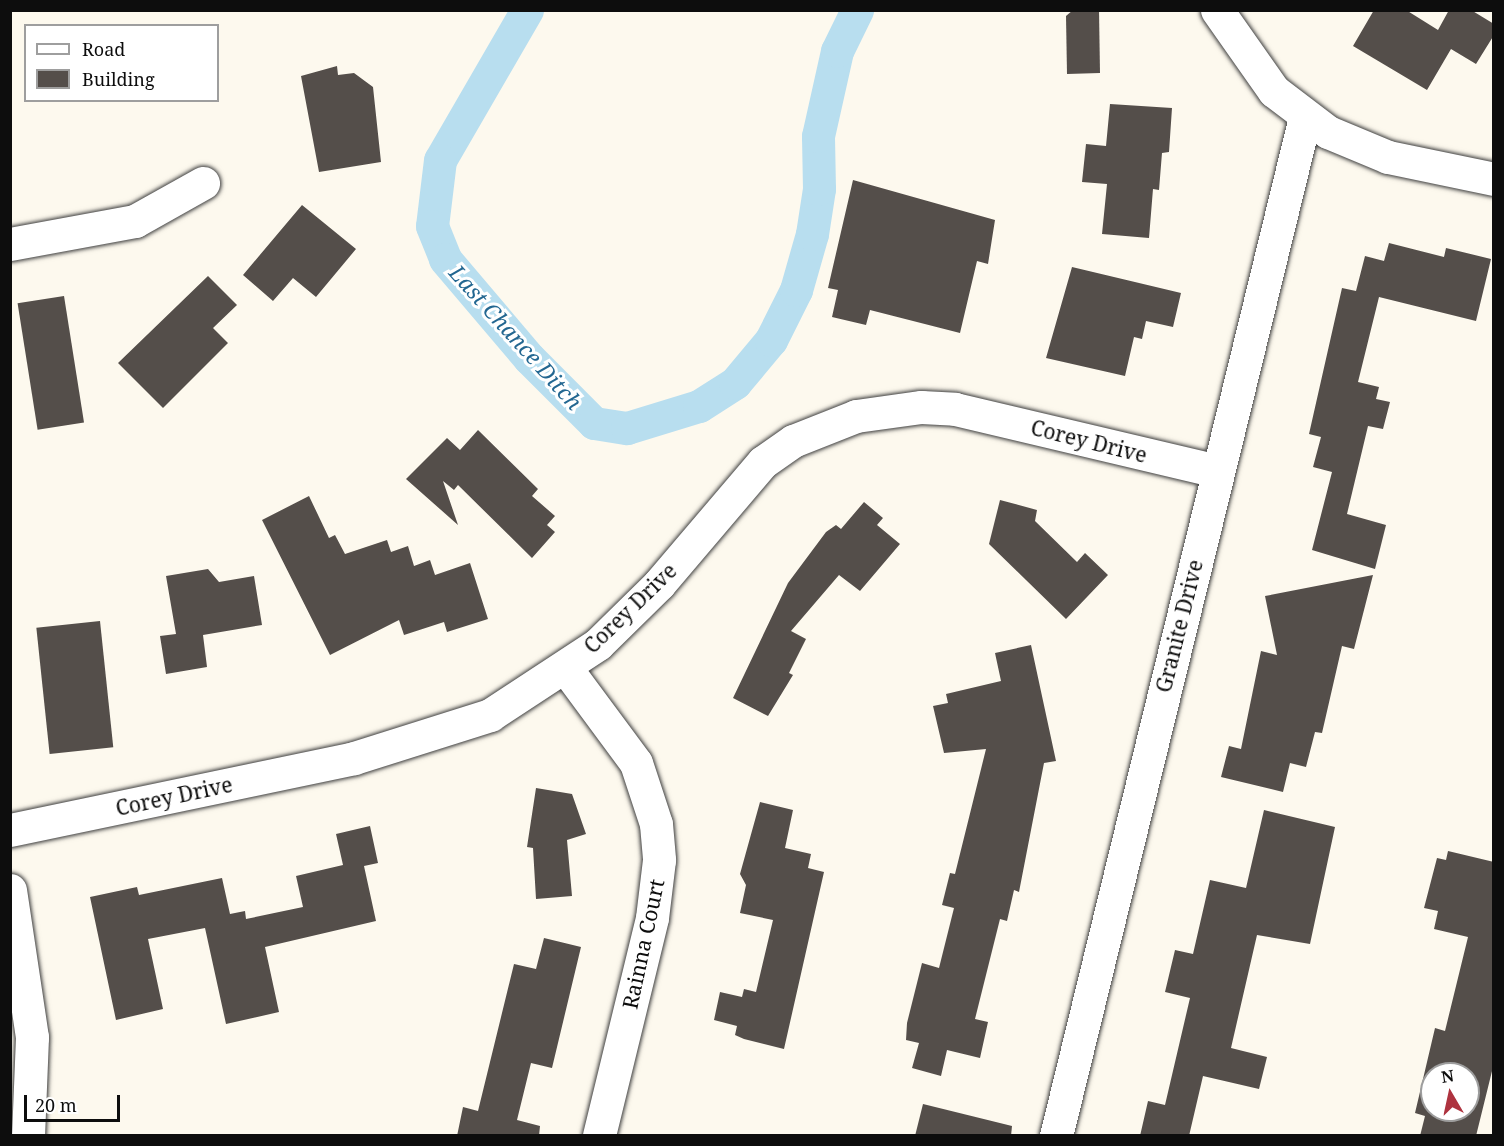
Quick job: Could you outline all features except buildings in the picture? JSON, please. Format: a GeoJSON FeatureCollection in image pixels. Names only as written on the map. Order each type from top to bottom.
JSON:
{"type":"FeatureCollection","features":[{"type":"Feature","properties":{"kind":"street"},"geometry":{"type":"LineString","coordinates":[[1217,10],[1254,69],[1305,117],[1388,157],[1494,179]]}},
{"type":"Feature","properties":{"kind":"street","name":"Granite Drive"},"geometry":{"type":"LineString","coordinates":[[1056,1136],[1305,117]]}},
{"type":"Feature","properties":{"kind":"street"},"geometry":{"type":"LineString","coordinates":[[10,244],[135,221],[203,183]]}},
{"type":"Feature","properties":{"kind":"street","name":"Corey Drive"},"geometry":{"type":"LineString","coordinates":[[10,830],[410,743],[490,715],[565,667],[659,584],[763,462],[794,441],[856,416],[921,407],[955,409],[1217,471]]}},
{"type":"Feature","properties":{"kind":"street","name":"Rainna Court"},"geometry":{"type":"LineString","coordinates":[[565,667],[636,763],[656,824],[659,860],[652,918],[599,1136]]}},
{"type":"Feature","properties":{"kind":"street"},"geometry":{"type":"LineString","coordinates":[[10,890],[32,1037],[28,1136]]}},
{"type":"Feature","properties":{"kind":"waterway","name":"Last Chance Ditch"},"geometry":{"type":"LineString","coordinates":[[527,10],[440,160],[432,226],[445,259],[529,358],[594,423],[627,428],[699,406],[735,383],[771,340],[796,290],[812,234],[819,189],[818,136],[837,51],[857,10]]}}]}
